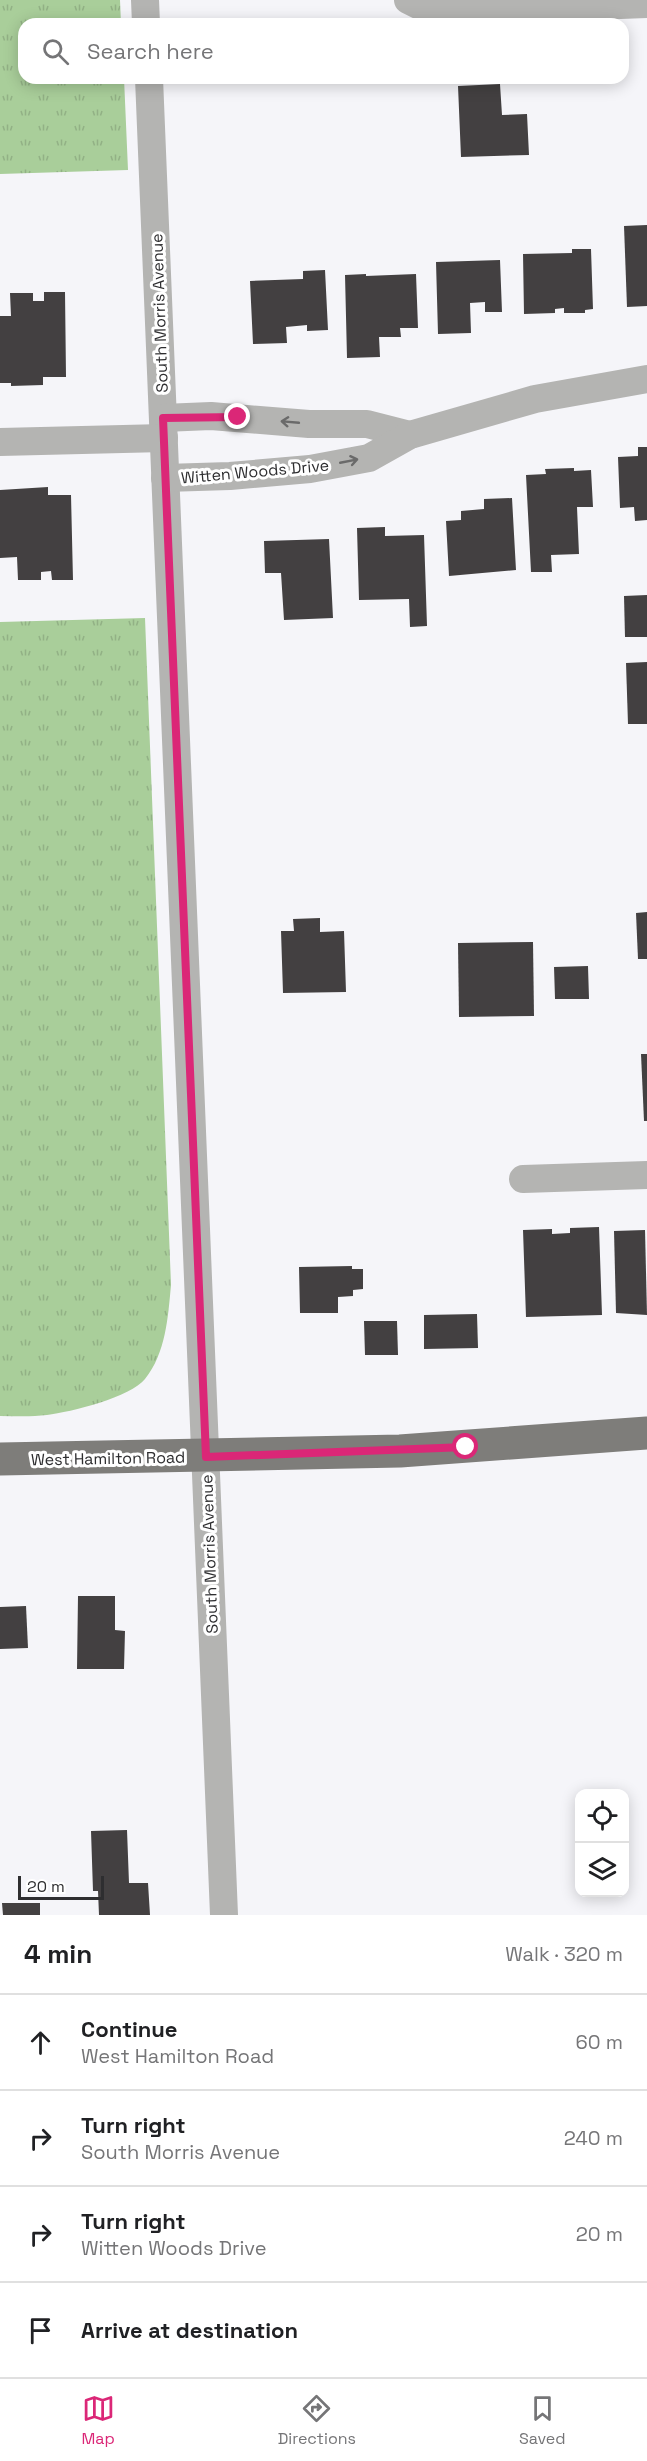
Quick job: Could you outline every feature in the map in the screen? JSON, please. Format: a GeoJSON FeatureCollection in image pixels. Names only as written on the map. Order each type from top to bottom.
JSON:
{"type":"FeatureCollection","features":[{"type":"Feature","properties":{"kind":"main road","name":"West Hamilton Road"},"geometry":{"type":"LineString","coordinates":[[0,1459],[206,1457],[433,1449],[647,1433]]}},
{"type":"Feature","properties":{"kind":"street"},"geometry":{"type":"LineString","coordinates":[[145,0],[146,18]]}},
{"type":"Feature","properties":{"kind":"street"},"geometry":{"type":"LineString","coordinates":[[408,0],[432,12],[647,4]]}},
{"type":"Feature","properties":{"kind":"street","name":"South Morris Avenue"},"geometry":{"type":"LineString","coordinates":[[148,84],[224,1915]]}},
{"type":"Feature","properties":{"kind":"street","name":"Witten Woods Drive"},"geometry":{"type":"LineString","coordinates":[[165,478],[230,476],[310,468],[369,458],[410,435],[535,399],[647,379]]}},
{"type":"Feature","properties":{"kind":"street"},"geometry":{"type":"LineString","coordinates":[[0,442],[163,428],[211,416],[309,424],[367,424],[410,435]]}},
{"type":"Feature","properties":{"kind":"street"},"geometry":{"type":"LineString","coordinates":[[523,1179],[647,1175]]}},
{"type":"Feature","properties":{"kind":"green space"},"geometry":{"type":"Polygon","coordinates":[[[0,0],[120,0],[121,18],[18,18],[18,84],[124,84],[128,170],[0,174],[0,0]]]}},
{"type":"Feature","properties":{"kind":"green space"},"geometry":{"type":"Polygon","coordinates":[[[145,618],[171,1285],[167,1322],[158,1358],[138,1386],[100,1403],[58,1413],[35,1416],[0,1416],[0,622],[145,618]]]}},
{"type":"Feature","properties":{"kind":"building"},"geometry":{"type":"Polygon","coordinates":[[[500,84],[502,115],[527,114],[529,155],[461,157],[458,86],[500,84]]]}},
{"type":"Feature","properties":{"kind":"building"},"geometry":{"type":"Polygon","coordinates":[[[647,225],[647,306],[627,307],[624,226],[647,225]]]}},
{"type":"Feature","properties":{"kind":"building"},"geometry":{"type":"Polygon","coordinates":[[[572,249],[591,249],[593,309],[585,310],[585,313],[564,313],[564,308],[555,309],[555,313],[524,314],[523,254],[572,253],[572,249]]]}},
{"type":"Feature","properties":{"kind":"building"},"geometry":{"type":"Polygon","coordinates":[[[500,260],[502,312],[485,312],[485,302],[470,303],[471,333],[438,334],[436,262],[500,260]]]}},
{"type":"Feature","properties":{"kind":"building"},"geometry":{"type":"Polygon","coordinates":[[[325,270],[328,330],[307,331],[307,325],[286,327],[287,343],[253,344],[250,281],[303,279],[303,271],[325,270]]]}},
{"type":"Feature","properties":{"kind":"building"},"geometry":{"type":"Polygon","coordinates":[[[366,274],[366,276],[416,274],[418,328],[400,328],[401,337],[379,337],[380,357],[347,358],[345,275],[366,274]]]}},
{"type":"Feature","properties":{"kind":"building"},"geometry":{"type":"Polygon","coordinates":[[[44,292],[65,292],[66,377],[43,377],[43,385],[11,386],[11,383],[0,383],[0,316],[11,316],[10,293],[33,293],[33,301],[44,301],[44,292]]]}},
{"type":"Feature","properties":{"kind":"building"},"geometry":{"type":"Polygon","coordinates":[[[638,447],[647,447],[647,520],[635,521],[634,507],[620,508],[618,457],[638,456],[638,447]]]}},
{"type":"Feature","properties":{"kind":"building"},"geometry":{"type":"Polygon","coordinates":[[[574,468],[574,471],[591,470],[593,507],[577,507],[579,554],[551,555],[552,572],[531,572],[526,475],[546,474],[545,469],[574,468]]]}},
{"type":"Feature","properties":{"kind":"building"},"geometry":{"type":"Polygon","coordinates":[[[48,487],[48,495],[71,495],[73,580],[52,580],[51,571],[41,572],[41,580],[18,580],[17,557],[0,558],[0,490],[48,487]]]}},
{"type":"Feature","properties":{"kind":"building"},"geometry":{"type":"Polygon","coordinates":[[[512,498],[516,570],[449,576],[446,521],[461,520],[461,511],[484,509],[484,499],[512,498]]]}},
{"type":"Feature","properties":{"kind":"building"},"geometry":{"type":"Polygon","coordinates":[[[385,527],[385,536],[424,535],[427,626],[410,627],[409,599],[359,600],[357,528],[385,527]]]}},
{"type":"Feature","properties":{"kind":"building"},"geometry":{"type":"Polygon","coordinates":[[[329,539],[333,618],[284,620],[281,573],[265,573],[264,541],[329,539]]]}},
{"type":"Feature","properties":{"kind":"building"},"geometry":{"type":"Polygon","coordinates":[[[647,595],[647,637],[625,637],[624,596],[647,595]]]}},
{"type":"Feature","properties":{"kind":"building"},"geometry":{"type":"Polygon","coordinates":[[[647,662],[647,724],[628,724],[626,663],[647,662]]]}},
{"type":"Feature","properties":{"kind":"building"},"geometry":{"type":"Polygon","coordinates":[[[647,912],[647,959],[638,959],[636,913],[647,912]]]}},
{"type":"Feature","properties":{"kind":"building"},"geometry":{"type":"Polygon","coordinates":[[[320,918],[320,932],[344,931],[346,992],[283,993],[281,931],[294,931],[293,919],[320,918]]]}},
{"type":"Feature","properties":{"kind":"building"},"geometry":{"type":"Polygon","coordinates":[[[533,942],[534,1016],[459,1017],[458,943],[533,942]]]}},
{"type":"Feature","properties":{"kind":"building"},"geometry":{"type":"Polygon","coordinates":[[[588,966],[589,999],[555,999],[554,967],[588,966]]]}},
{"type":"Feature","properties":{"kind":"building"},"geometry":{"type":"Polygon","coordinates":[[[641,1054],[647,1054],[647,1121],[644,1121],[641,1054]]]}},
{"type":"Feature","properties":{"kind":"building"},"geometry":{"type":"Polygon","coordinates":[[[599,1227],[602,1315],[526,1317],[523,1230],[552,1229],[552,1234],[570,1233],[570,1228],[599,1227]]]}},
{"type":"Feature","properties":{"kind":"building"},"geometry":{"type":"Polygon","coordinates":[[[645,1230],[647,1315],[616,1313],[614,1231],[645,1230]]]}},
{"type":"Feature","properties":{"kind":"building"},"geometry":{"type":"Polygon","coordinates":[[[352,1266],[352,1269],[363,1269],[363,1289],[353,1290],[353,1296],[338,1297],[338,1313],[300,1313],[299,1267],[352,1266]]]}},
{"type":"Feature","properties":{"kind":"building"},"geometry":{"type":"Polygon","coordinates":[[[477,1314],[478,1348],[424,1349],[424,1315],[477,1314]]]}},
{"type":"Feature","properties":{"kind":"building"},"geometry":{"type":"Polygon","coordinates":[[[364,1321],[397,1321],[398,1355],[365,1355],[364,1321]]]}},
{"type":"Feature","properties":{"kind":"building"},"geometry":{"type":"Polygon","coordinates":[[[78,1596],[115,1596],[115,1630],[125,1631],[124,1669],[77,1669],[78,1596]]]}},
{"type":"Feature","properties":{"kind":"building"},"geometry":{"type":"Polygon","coordinates":[[[26,1606],[28,1648],[0,1649],[0,1607],[26,1606]]]}},
{"type":"Feature","properties":{"kind":"building"},"geometry":{"type":"Polygon","coordinates":[[[127,1830],[129,1883],[148,1883],[150,1915],[99,1915],[98,1891],[93,1891],[91,1831],[127,1830]]]}},
{"type":"Feature","properties":{"kind":"building"},"geometry":{"type":"Polygon","coordinates":[[[2,1903],[40,1903],[40,1915],[3,1915],[2,1903]]]}},
{"type":"Feature","properties":{"kind":"route"},"geometry":{"type":"LineString","coordinates":[[238,417],[163,418],[206,1457],[466,1447]]}}]}
